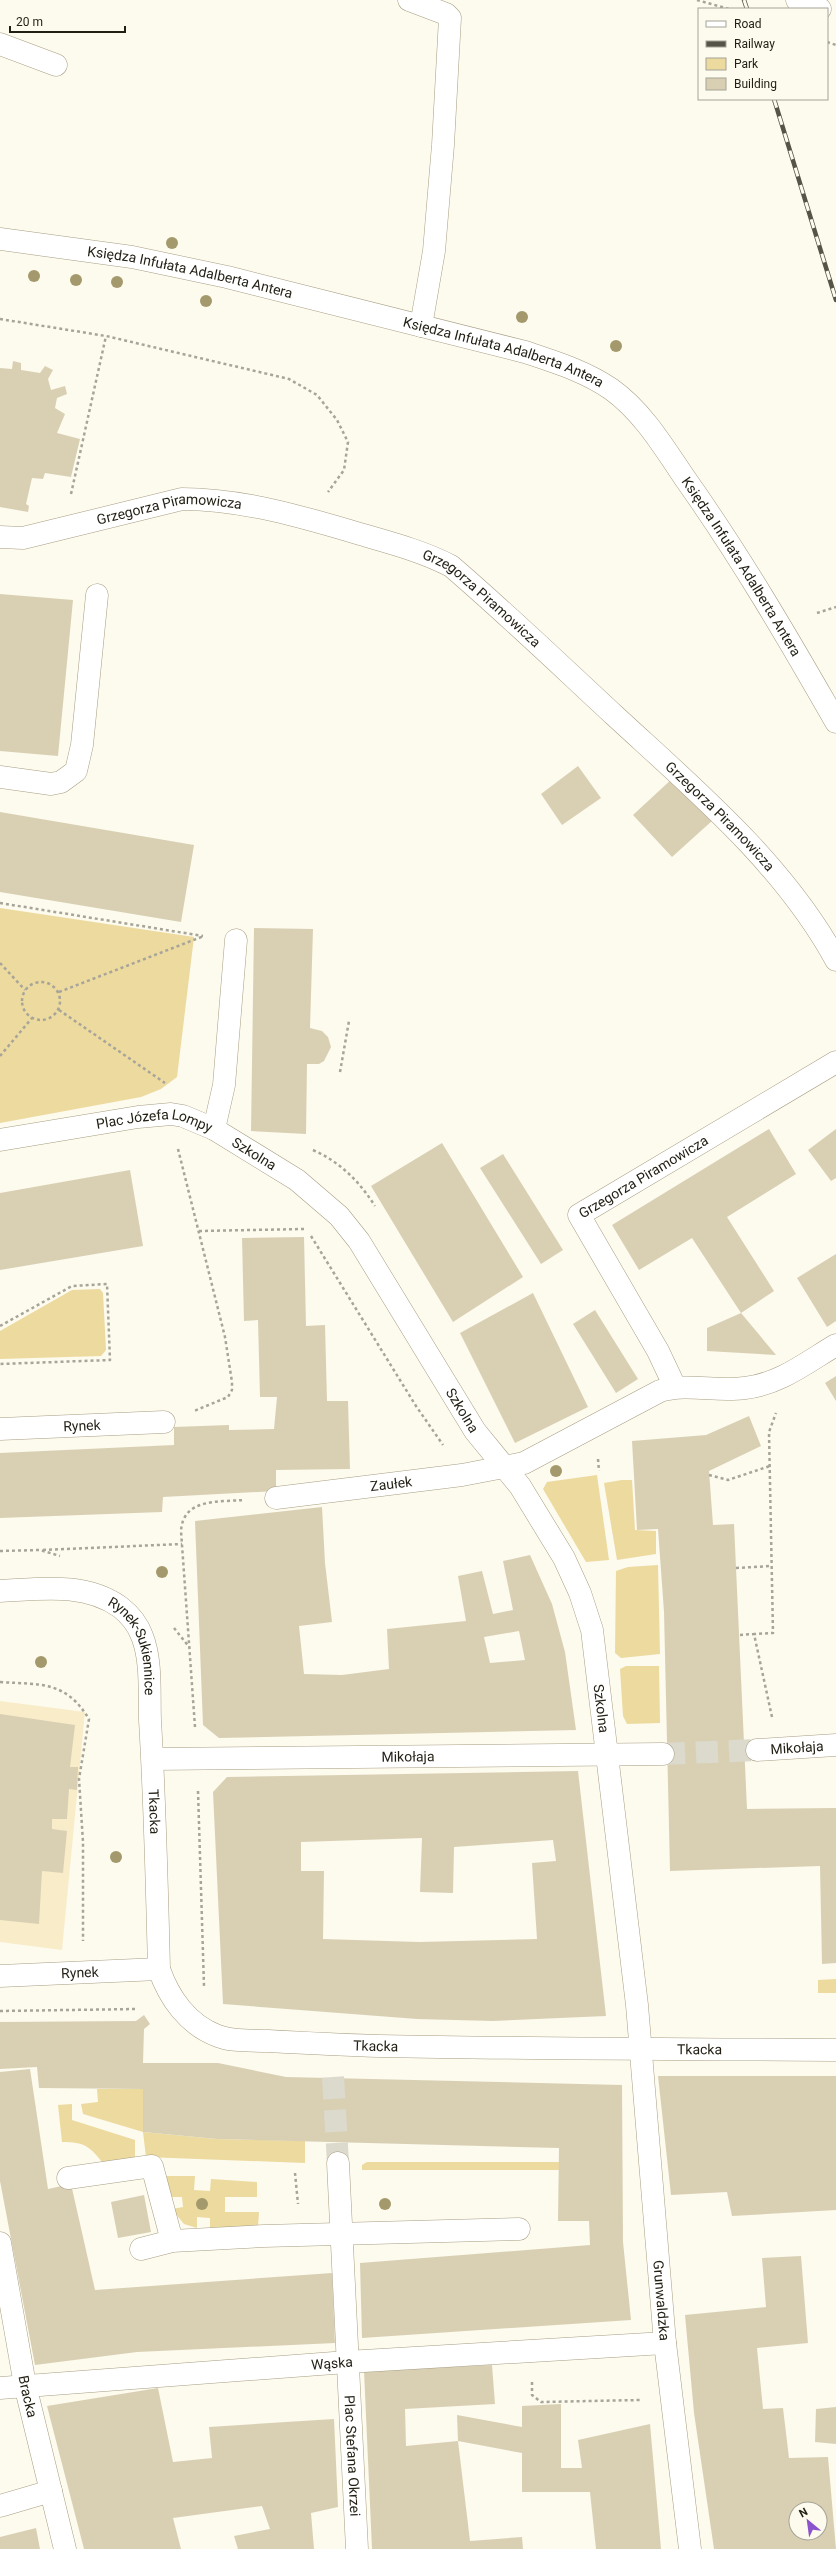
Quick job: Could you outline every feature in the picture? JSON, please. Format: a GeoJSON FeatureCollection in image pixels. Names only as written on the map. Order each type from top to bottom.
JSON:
{"type":"FeatureCollection","features":[{"type":"Feature","properties":{"kind":"street"},"geometry":{"type":"LineString","coordinates":[[409,0],[446,14],[452,9]]}},
{"type":"Feature","properties":{"kind":"street"},"geometry":{"type":"LineString","coordinates":[[797,0],[817,8]]}},
{"type":"Feature","properties":{"kind":"street"},"geometry":{"type":"LineString","coordinates":[[421,326],[434,251],[452,9]]}},
{"type":"Feature","properties":{"kind":"street"},"geometry":{"type":"LineString","coordinates":[[0,44],[56,65]]}},
{"type":"Feature","properties":{"kind":"street","name":"Księdza Infułata Adalberta Antera"},"geometry":{"type":"LineString","coordinates":[[0,239],[139,258],[227,277],[525,352],[565,365],[611,389],[627,402],[655,435],[745,565],[836,722]]}},
{"type":"Feature","properties":{"kind":"street","name":"Grzegorza Piramowicza"},"geometry":{"type":"LineString","coordinates":[[0,537],[23,538],[182,499],[207,499],[290,515],[428,554],[452,566],[727,819],[785,887],[824,938],[836,960]]}},
{"type":"Feature","properties":{"kind":"street"},"geometry":{"type":"LineString","coordinates":[[0,777],[50,784],[61,782],[76,770],[82,745],[97,595]]}},
{"type":"Feature","properties":{"kind":"street","name":"Plac Józefa Lompy"},"geometry":{"type":"LineString","coordinates":[[0,1140],[138,1117],[171,1114],[189,1118],[214,1129],[224,1084],[236,940]]}},
{"type":"Feature","properties":{"kind":"street","name":"Grzegorza Piramowicza"},"geometry":{"type":"LineString","coordinates":[[675,1387],[658,1351],[579,1215],[836,1062]]}},
{"type":"Feature","properties":{"kind":"street","name":"Szkolna"},"geometry":{"type":"LineString","coordinates":[[214,1129],[298,1180],[339,1216],[359,1240],[475,1431],[506,1467],[564,1558],[580,1593],[592,1630],[637,2005],[639,2050]]}},
{"type":"Feature","properties":{"kind":"street"},"geometry":{"type":"LineString","coordinates":[[506,1467],[541,1455],[644,1399],[675,1387],[744,1388],[764,1385],[784,1377],[836,1345]]}},
{"type":"Feature","properties":{"kind":"street","name":"Rynek"},"geometry":{"type":"LineString","coordinates":[[0,1429],[164,1422]]}},
{"type":"Feature","properties":{"kind":"street","name":"Zaułek"},"geometry":{"type":"LineString","coordinates":[[276,1498],[506,1467]]}},
{"type":"Feature","properties":{"kind":"street","name":"Rynek-Sukiennice"},"geometry":{"type":"LineString","coordinates":[[0,1591],[62,1588],[87,1591],[121,1608],[134,1621],[142,1636],[146,1654],[153,1759]]}},
{"type":"Feature","properties":{"kind":"street","name":"Mikołaja"},"geometry":{"type":"LineString","coordinates":[[757,1750],[836,1745]]}},
{"type":"Feature","properties":{"kind":"street","name":"Mikołaja"},"geometry":{"type":"LineString","coordinates":[[153,1759],[663,1754]]}},
{"type":"Feature","properties":{"kind":"street","name":"Tkacka"},"geometry":{"type":"LineString","coordinates":[[153,1759],[160,1969],[166,1987],[178,2007],[207,2031],[220,2037],[333,2044],[639,2050],[836,2050]]}},
{"type":"Feature","properties":{"kind":"street","name":"Rynek"},"geometry":{"type":"LineString","coordinates":[[0,1976],[160,1969]]}},
{"type":"Feature","properties":{"kind":"street","name":"Grunwaldzka"},"geometry":{"type":"LineString","coordinates":[[639,2050],[665,2343],[690,2549]]}},
{"type":"Feature","properties":{"kind":"street","name":"Plac Stefana Okrzei"},"geometry":{"type":"LineString","coordinates":[[338,2163],[357,2549]]}},
{"type":"Feature","properties":{"kind":"street"},"geometry":{"type":"LineString","coordinates":[[68,2178],[152,2166],[172,2241]]}},
{"type":"Feature","properties":{"kind":"street"},"geometry":{"type":"LineString","coordinates":[[141,2249],[172,2241],[341,2232],[519,2229]]}},
{"type":"Feature","properties":{"kind":"street","name":"Bracka"},"geometry":{"type":"LineString","coordinates":[[0,2243],[25,2385],[65,2549]]}},
{"type":"Feature","properties":{"kind":"street","name":"Wąska"},"geometry":{"type":"LineString","coordinates":[[0,2388],[347,2362],[665,2343]]}},
{"type":"Feature","properties":{"kind":"street"},"geometry":{"type":"LineString","coordinates":[[0,2506],[51,2491]]}},
{"type":"Feature","properties":{"kind":"path"},"geometry":{"type":"LineString","coordinates":[[697,0],[725,8]]}},
{"type":"Feature","properties":{"kind":"path"},"geometry":{"type":"LineString","coordinates":[[0,320],[106,336],[289,379],[316,395],[337,420],[348,442],[344,470],[324,497],[290,515]]}},
{"type":"Feature","properties":{"kind":"path"},"geometry":{"type":"LineString","coordinates":[[75,472],[106,336]]}},
{"type":"Feature","properties":{"kind":"path"},"geometry":{"type":"LineString","coordinates":[[817,613],[836,608]]}},
{"type":"Feature","properties":{"kind":"path"},"geometry":{"type":"LineString","coordinates":[[0,903],[236,940]]}},
{"type":"Feature","properties":{"kind":"path"},"geometry":{"type":"LineString","coordinates":[[59,992],[204,936]]}},
{"type":"Feature","properties":{"kind":"path"},"geometry":{"type":"LineString","coordinates":[[0,963],[25,990]]}},
{"type":"Feature","properties":{"kind":"path"},"geometry":{"type":"LineString","coordinates":[[40,981],[51,984],[59,992],[61,1004],[50,1019],[32,1018],[23,1009],[22,995],[25,990],[40,981]]}},
{"type":"Feature","properties":{"kind":"path"},"geometry":{"type":"LineString","coordinates":[[58,1010],[161,1079],[166,1085],[171,1114],[226,1337],[232,1390],[228,1397],[220,1402],[164,1422]]}},
{"type":"Feature","properties":{"kind":"path"},"geometry":{"type":"LineString","coordinates":[[0,1056],[32,1018]]}},
{"type":"Feature","properties":{"kind":"path"},"geometry":{"type":"LineString","coordinates":[[340,1072],[349,1021]]}},
{"type":"Feature","properties":{"kind":"path"},"geometry":{"type":"LineString","coordinates":[[302,1223],[416,1406],[444,1447]]}},
{"type":"Feature","properties":{"kind":"path"},"geometry":{"type":"LineString","coordinates":[[200,1232],[306,1229]]}},
{"type":"Feature","properties":{"kind":"path"},"geometry":{"type":"LineString","coordinates":[[0,1326],[72,1286],[107,1284],[110,1360],[0,1364]]}},
{"type":"Feature","properties":{"kind":"path"},"geometry":{"type":"LineString","coordinates":[[740,1634],[773,1633],[769,1432]]}},
{"type":"Feature","properties":{"kind":"path"},"geometry":{"type":"LineString","coordinates":[[709,1475],[728,1480],[770,1466]]}},
{"type":"Feature","properties":{"kind":"path"},"geometry":{"type":"LineString","coordinates":[[196,1730],[182,1544],[183,1516],[196,1507],[206,1503],[276,1498]]}},
{"type":"Feature","properties":{"kind":"path"},"geometry":{"type":"LineString","coordinates":[[40,1550],[182,1544]]}},
{"type":"Feature","properties":{"kind":"path"},"geometry":{"type":"LineString","coordinates":[[736,1568],[771,1566]]}},
{"type":"Feature","properties":{"kind":"path"},"geometry":{"type":"LineString","coordinates":[[754,1634],[772,1718]]}},
{"type":"Feature","properties":{"kind":"path"},"geometry":{"type":"LineString","coordinates":[[0,1682],[55,1686],[78,1702],[88,1719],[79,1779],[83,1842],[83,1943],[75,1943]]}},
{"type":"Feature","properties":{"kind":"path"},"geometry":{"type":"LineString","coordinates":[[198,1788],[204,1992]]}},
{"type":"Feature","properties":{"kind":"path"},"geometry":{"type":"LineString","coordinates":[[0,2010],[137,2009]]}},
{"type":"Feature","properties":{"kind":"path"},"geometry":{"type":"LineString","coordinates":[[295,2173],[298,2212]]}},
{"type":"Feature","properties":{"kind":"path"},"geometry":{"type":"LineString","coordinates":[[532,2375],[532,2395],[541,2402],[645,2400]]}},
{"type":"Feature","properties":{"kind":"shaded area"},"geometry":{"type":"Polygon","coordinates":[[[0,1701],[85,1712],[62,1950],[0,1942],[0,1701]]]}},
{"type":"Feature","properties":{"kind":"green space"},"geometry":{"type":"Polygon","coordinates":[[[0,908],[194,937],[177,1077],[161,1089],[141,1097],[0,1123],[0,908]]]}},
{"type":"Feature","properties":{"kind":"green space"},"geometry":{"type":"Polygon","coordinates":[[[100,1289],[103,1293],[106,1350],[101,1356],[0,1359],[0,1331],[72,1290],[100,1289]]]}},
{"type":"Feature","properties":{"kind":"green space"},"geometry":{"type":"Polygon","coordinates":[[[597,1475],[609,1560],[586,1562],[543,1489],[547,1482],[597,1475]]]}},
{"type":"Feature","properties":{"kind":"green space"},"geometry":{"type":"Polygon","coordinates":[[[632,1480],[635,1530],[656,1531],[656,1554],[617,1560],[604,1483],[632,1480]]]}},
{"type":"Feature","properties":{"kind":"green space"},"geometry":{"type":"Polygon","coordinates":[[[658,1565],[660,1654],[621,1658],[615,1653],[616,1571],[628,1567],[658,1565]]]}},
{"type":"Feature","properties":{"kind":"green space"},"geometry":{"type":"Polygon","coordinates":[[[626,1666],[659,1666],[660,1723],[627,1724],[623,1716],[620,1669],[626,1666]]]}},
{"type":"Feature","properties":{"kind":"green space"},"geometry":{"type":"Polygon","coordinates":[[[836,1979],[836,1993],[818,1993],[818,1980],[836,1979]]]}},
{"type":"Feature","properties":{"kind":"green space"},"geometry":{"type":"Polygon","coordinates":[[[97,2089],[143,2089],[143,2132],[83,2114],[81,2104],[98,2102],[97,2089]]]}},
{"type":"Feature","properties":{"kind":"green space"},"geometry":{"type":"Polygon","coordinates":[[[72,2104],[72,2120],[135,2140],[135,2158],[103,2163],[86,2146],[76,2143],[62,2142],[58,2105],[72,2104]]]}},
{"type":"Feature","properties":{"kind":"green space"},"geometry":{"type":"Polygon","coordinates":[[[143,2132],[217,2139],[305,2141],[305,2163],[146,2157],[143,2132]]]}},
{"type":"Feature","properties":{"kind":"green space"},"geometry":{"type":"Polygon","coordinates":[[[367,2162],[559,2162],[559,2170],[362,2170],[362,2165],[367,2162]]]}},
{"type":"Feature","properties":{"kind":"green space"},"geometry":{"type":"Polygon","coordinates":[[[166,2176],[195,2176],[194,2190],[210,2191],[211,2179],[257,2182],[257,2197],[225,2197],[225,2212],[259,2212],[258,2227],[210,2228],[210,2218],[197,2217],[197,2228],[184,2224],[172,2209],[183,2207],[182,2197],[169,2197],[166,2176]]]}},
{"type":"Feature","properties":{"kind":"building"},"geometry":{"type":"Polygon","coordinates":[[[13,361],[21,363],[21,370],[40,373],[45,366],[53,370],[48,379],[51,390],[65,386],[67,394],[57,398],[55,408],[65,414],[57,433],[80,439],[71,477],[45,473],[43,479],[32,478],[26,504],[29,506],[28,512],[0,507],[0,368],[12,369],[13,361]]]}},
{"type":"Feature","properties":{"kind":"building"},"geometry":{"type":"Polygon","coordinates":[[[0,594],[73,600],[58,756],[0,751],[0,594]]]}},
{"type":"Feature","properties":{"kind":"building"},"geometry":{"type":"Polygon","coordinates":[[[578,766],[601,798],[562,825],[541,794],[578,766]]]}},
{"type":"Feature","properties":{"kind":"building"},"geometry":{"type":"Polygon","coordinates":[[[674,777],[713,820],[672,857],[633,815],[674,777]]]}},
{"type":"Feature","properties":{"kind":"building"},"geometry":{"type":"Polygon","coordinates":[[[0,812],[194,845],[181,922],[0,892],[0,812]]]}},
{"type":"Feature","properties":{"kind":"building"},"geometry":{"type":"Polygon","coordinates":[[[254,928],[313,929],[310,1028],[322,1031],[328,1037],[331,1047],[324,1061],[319,1064],[307,1064],[306,1134],[251,1131],[254,928]]]}},
{"type":"Feature","properties":{"kind":"building"},"geometry":{"type":"Polygon","coordinates":[[[769,1129],[796,1174],[727,1217],[774,1291],[741,1313],[692,1238],[639,1270],[612,1225],[769,1129]]]}},
{"type":"Feature","properties":{"kind":"building"},"geometry":{"type":"Polygon","coordinates":[[[836,1129],[836,1178],[831,1181],[808,1150],[836,1129]]]}},
{"type":"Feature","properties":{"kind":"building"},"geometry":{"type":"Polygon","coordinates":[[[442,1143],[523,1277],[453,1322],[371,1186],[442,1143]]]}},
{"type":"Feature","properties":{"kind":"building"},"geometry":{"type":"Polygon","coordinates":[[[503,1154],[563,1250],[541,1264],[480,1168],[503,1154]]]}},
{"type":"Feature","properties":{"kind":"building"},"geometry":{"type":"Polygon","coordinates":[[[130,1170],[143,1246],[0,1270],[0,1193],[130,1170]]]}},
{"type":"Feature","properties":{"kind":"building"},"geometry":{"type":"Polygon","coordinates":[[[304,1237],[306,1326],[325,1325],[327,1401],[348,1401],[350,1469],[276,1470],[276,1491],[163,1497],[162,1512],[0,1518],[0,1453],[174,1445],[174,1427],[229,1425],[229,1430],[274,1429],[277,1397],[260,1397],[258,1320],[244,1321],[242,1238],[304,1237]]]}},
{"type":"Feature","properties":{"kind":"building"},"geometry":{"type":"Polygon","coordinates":[[[836,1254],[836,1321],[827,1327],[797,1278],[836,1254]]]}},
{"type":"Feature","properties":{"kind":"building"},"geometry":{"type":"Polygon","coordinates":[[[533,1293],[588,1407],[515,1443],[460,1333],[533,1293]]]}},
{"type":"Feature","properties":{"kind":"building"},"geometry":{"type":"Polygon","coordinates":[[[595,1310],[638,1379],[616,1393],[573,1324],[595,1310]]]}},
{"type":"Feature","properties":{"kind":"building"},"geometry":{"type":"Polygon","coordinates":[[[741,1313],[776,1355],[707,1351],[707,1328],[741,1313]]]}},
{"type":"Feature","properties":{"kind":"building"},"geometry":{"type":"Polygon","coordinates":[[[836,1376],[836,1401],[825,1383],[836,1376]]]}},
{"type":"Feature","properties":{"kind":"building"},"geometry":{"type":"Polygon","coordinates":[[[749,1416],[761,1446],[709,1471],[713,1525],[734,1524],[747,1809],[836,1808],[836,1963],[822,1964],[820,1866],[670,1871],[664,1612],[658,1529],[637,1530],[632,1441],[706,1435],[749,1416]]]}},
{"type":"Feature","properties":{"kind":"building"},"geometry":{"type":"Polygon","coordinates":[[[322,1507],[325,1563],[332,1622],[299,1626],[304,1674],[342,1675],[389,1669],[387,1629],[466,1621],[458,1576],[482,1571],[493,1614],[513,1610],[503,1561],[530,1555],[552,1604],[565,1652],[576,1730],[219,1738],[203,1725],[195,1521],[322,1507]],[[519,1631],[484,1637],[490,1663],[525,1660],[519,1631]]]}},
{"type":"Feature","properties":{"kind":"building"},"geometry":{"type":"Polygon","coordinates":[[[0,1714],[75,1725],[70,1767],[78,1767],[77,1790],[69,1789],[67,1819],[52,1819],[52,1829],[67,1831],[63,1873],[42,1871],[39,1924],[0,1920],[0,1714]]]}},
{"type":"Feature","properties":{"kind":"building"},"geometry":{"type":"Polygon","coordinates":[[[578,1771],[606,2016],[493,2021],[417,2019],[223,2004],[213,1792],[227,1777],[578,1771]],[[422,1838],[301,1842],[301,1871],[324,1871],[323,1939],[419,1942],[537,1939],[532,1863],[556,1861],[553,1840],[454,1847],[453,1893],[420,1892],[422,1838]]]}},
{"type":"Feature","properties":{"kind":"building"},"geometry":{"type":"Polygon","coordinates":[[[144,2015],[150,2024],[144,2029],[143,2063],[218,2063],[286,2077],[622,2085],[623,2242],[631,2320],[362,2338],[360,2263],[590,2245],[589,2221],[558,2221],[559,2148],[217,2139],[143,2132],[143,2089],[39,2088],[37,2067],[0,2069],[0,2022],[136,2021],[144,2015]]]}},
{"type":"Feature","properties":{"kind":"building"},"geometry":{"type":"Polygon","coordinates":[[[30,2069],[48,2189],[71,2184],[95,2290],[332,2273],[335,2343],[137,2352],[35,2365],[0,2181],[0,2072],[30,2069]]]}},
{"type":"Feature","properties":{"kind":"building"},"geometry":{"type":"Polygon","coordinates":[[[658,2076],[836,2076],[836,2210],[732,2216],[727,2192],[671,2195],[658,2076]]]}},
{"type":"Feature","properties":{"kind":"building"},"geometry":{"type":"Polygon","coordinates":[[[144,2195],[151,2232],[118,2238],[111,2202],[144,2195]]]}},
{"type":"Feature","properties":{"kind":"building"},"geometry":{"type":"Polygon","coordinates":[[[801,2256],[808,2343],[757,2348],[763,2409],[783,2408],[789,2458],[828,2457],[836,2549],[714,2549],[694,2413],[685,2315],[766,2307],[762,2258],[801,2256]]]}},
{"type":"Feature","properties":{"kind":"building"},"geometry":{"type":"Polygon","coordinates":[[[492,2365],[495,2404],[405,2409],[406,2446],[458,2441],[470,2541],[522,2537],[523,2549],[372,2549],[364,2371],[492,2365]]]}},
{"type":"Feature","properties":{"kind":"building"},"geometry":{"type":"Polygon","coordinates":[[[158,2388],[173,2462],[212,2458],[209,2427],[334,2419],[338,2507],[311,2513],[314,2549],[238,2549],[234,2536],[270,2529],[262,2506],[173,2518],[181,2549],[84,2549],[47,2406],[158,2388]]]}},
{"type":"Feature","properties":{"kind":"building"},"geometry":{"type":"Polygon","coordinates":[[[561,2404],[561,2468],[582,2468],[578,2440],[650,2424],[661,2549],[596,2549],[590,2492],[522,2492],[522,2453],[458,2441],[457,2415],[522,2427],[522,2406],[561,2404]]]}},
{"type":"Feature","properties":{"kind":"building"},"geometry":{"type":"Polygon","coordinates":[[[836,2407],[836,2444],[815,2442],[816,2409],[836,2407]]]}},
{"type":"Feature","properties":{"kind":"building"},"geometry":{"type":"Polygon","coordinates":[[[36,2528],[40,2549],[0,2549],[0,2537],[36,2528]]]}},
{"type":"Feature","properties":{"kind":"tunnel"},"geometry":{"type":"LineString","coordinates":[[663,1754],[757,1750]]}},
{"type":"Feature","properties":{"kind":"tunnel"},"geometry":{"type":"LineString","coordinates":[[333,2077],[338,2163]]}},
{"type":"Feature","properties":{"kind":"railway"},"geometry":{"type":"LineString","coordinates":[[744,0],[747,8]]}},
{"type":"Feature","properties":{"kind":"railway"},"geometry":{"type":"LineString","coordinates":[[774,100],[836,300]]}}]}
